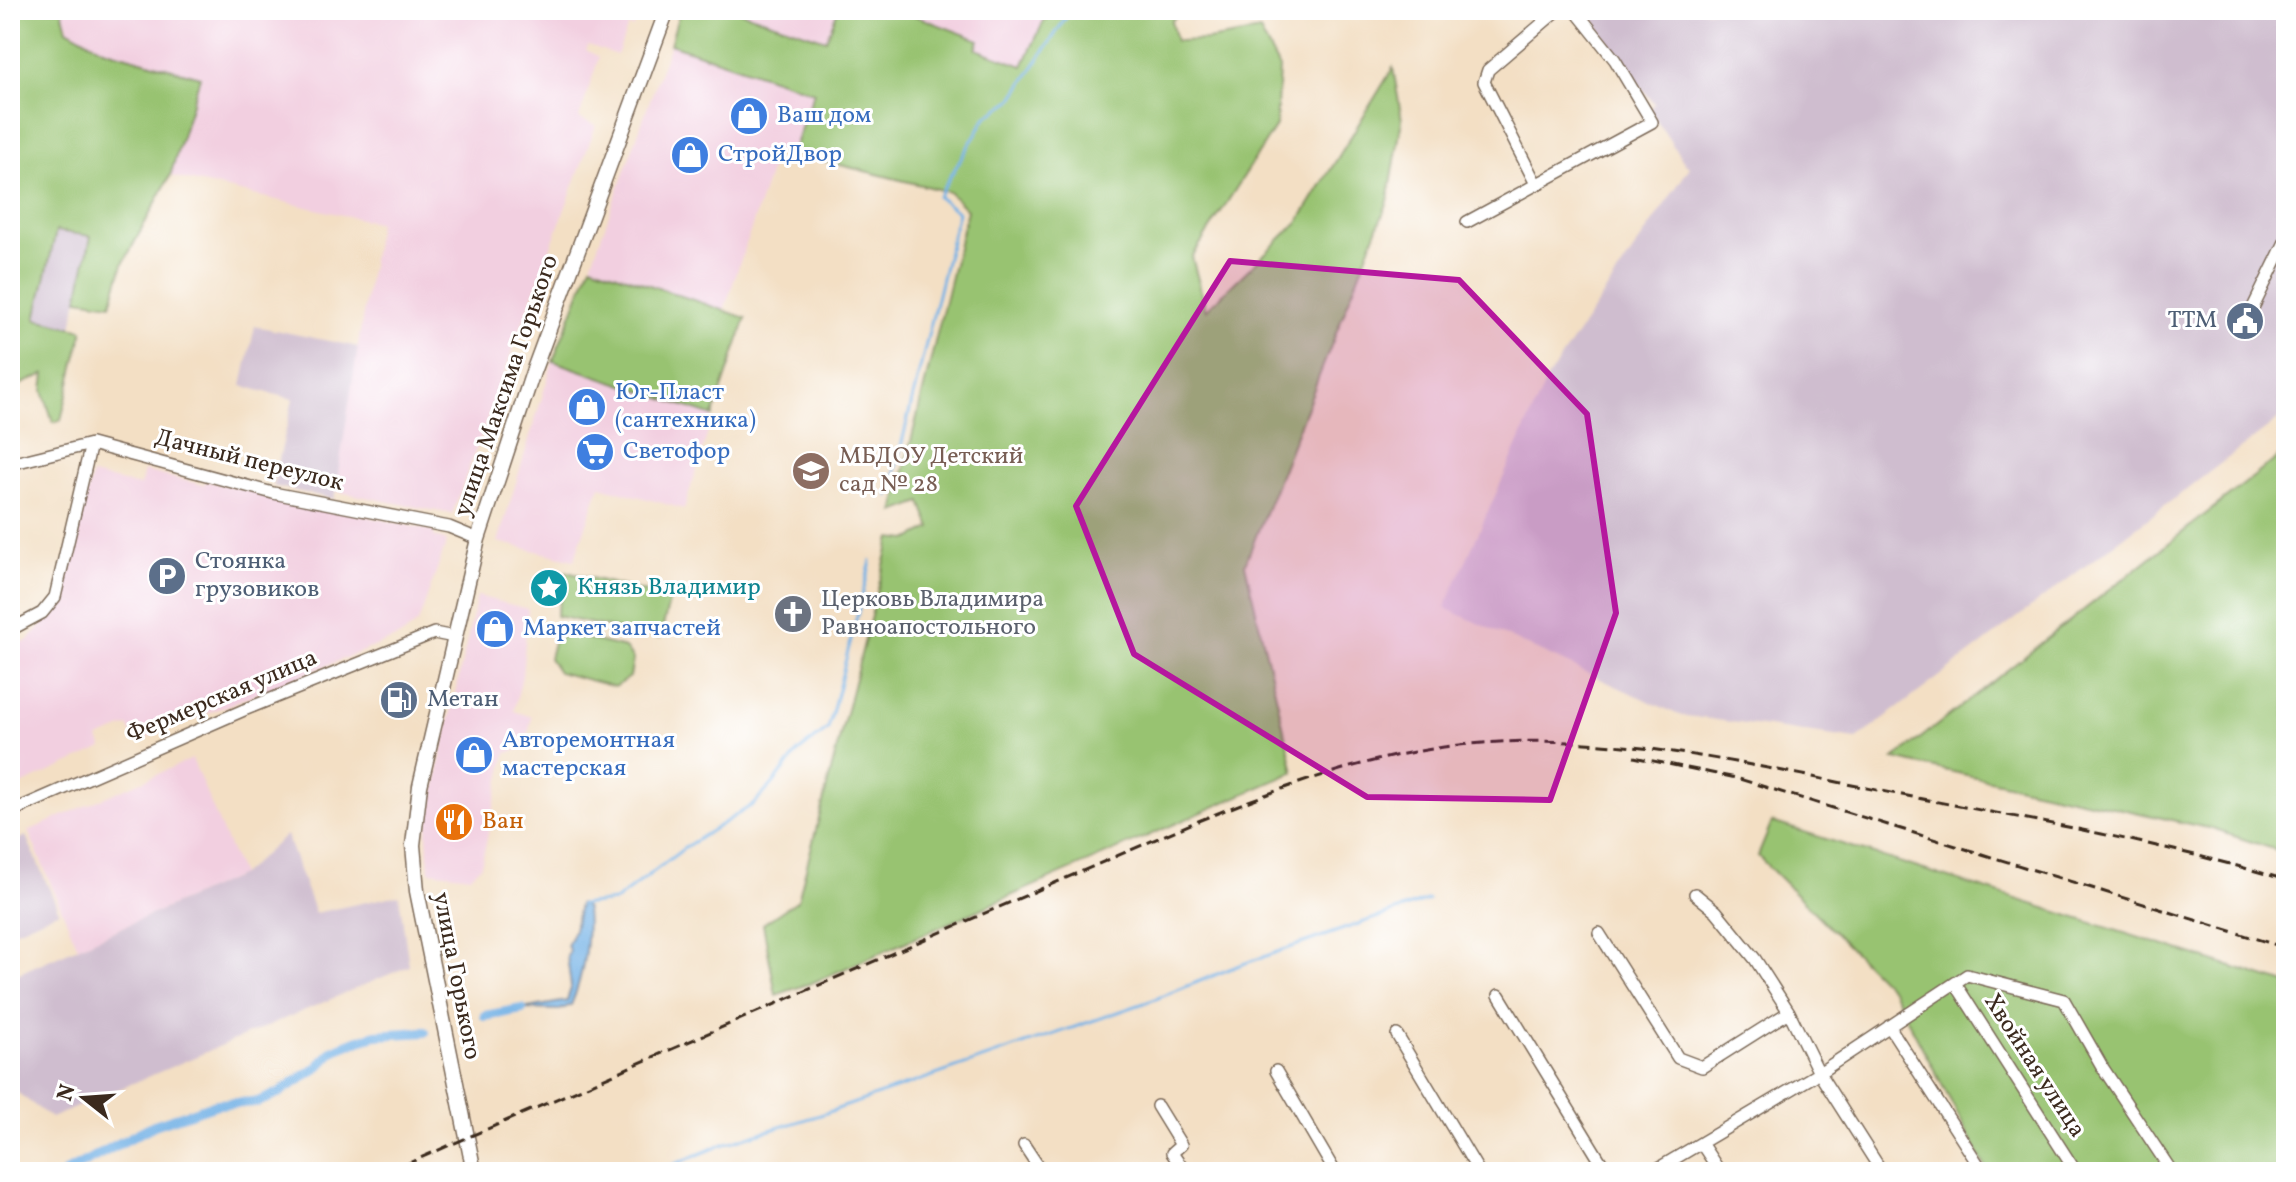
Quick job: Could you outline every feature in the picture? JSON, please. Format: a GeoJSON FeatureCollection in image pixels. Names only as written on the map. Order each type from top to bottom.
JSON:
{"type":"FeatureCollection","features":[{"type":"Feature","properties":{"kind":"main road","name":"улица Максима Горького"},"geometry":{"type":"LineString","coordinates":[[420,786],[478,539],[533,372],[667,10]]}},
{"type":"Feature","properties":{"kind":"main road","name":"улица Горького"},"geometry":{"type":"LineString","coordinates":[[420,786],[413,845],[417,891],[474,1172]]}},
{"type":"Feature","properties":{"kind":"street"},"geometry":{"type":"LineString","coordinates":[[1536,184],[1484,82],[1488,70],[1558,10]]}},
{"type":"Feature","properties":{"kind":"street"},"geometry":{"type":"LineString","coordinates":[[1467,222],[1652,122],[1615,60],[1575,10]]}},
{"type":"Feature","properties":{"kind":"street"},"geometry":{"type":"LineString","coordinates":[[2247,320],[2286,240]]}},
{"type":"Feature","properties":{"kind":"street","name":"Дачный переулок"},"geometry":{"type":"LineString","coordinates":[[10,464],[91,444],[273,493],[449,527],[478,539]]}},
{"type":"Feature","properties":{"kind":"street"},"geometry":{"type":"LineString","coordinates":[[10,630],[42,613],[55,597],[91,444]]}},
{"type":"Feature","properties":{"kind":"street","name":"Фермерская улица"},"geometry":{"type":"LineString","coordinates":[[10,812],[244,710],[434,633],[454,637]]}},
{"type":"Feature","properties":{"kind":"street"},"geometry":{"type":"LineString","coordinates":[[1695,894],[1716,911],[1740,940],[1789,1012],[1819,1073],[1882,1172]]}},
{"type":"Feature","properties":{"kind":"street"},"geometry":{"type":"LineString","coordinates":[[1599,933],[1678,1058],[1702,1067],[1789,1012]]}},
{"type":"Feature","properties":{"kind":"street"},"geometry":{"type":"LineString","coordinates":[[1652,1172],[1819,1073],[1967,975],[2064,1000],[2103,1068],[2172,1172]]}},
{"type":"Feature","properties":{"kind":"street","name":"Хвойная улица"},"geometry":{"type":"LineString","coordinates":[[1955,983],[2076,1172]]}},
{"type":"Feature","properties":{"kind":"street"},"geometry":{"type":"LineString","coordinates":[[1499,995],[1607,1172]]}},
{"type":"Feature","properties":{"kind":"street"},"geometry":{"type":"LineString","coordinates":[[1889,1026],[1983,1172]]}},
{"type":"Feature","properties":{"kind":"street"},"geometry":{"type":"LineString","coordinates":[[1397,1035],[1479,1172]]}},
{"type":"Feature","properties":{"kind":"street"},"geometry":{"type":"LineString","coordinates":[[1276,1071],[1335,1172]]}},
{"type":"Feature","properties":{"kind":"street"},"geometry":{"type":"LineString","coordinates":[[1157,1106],[1181,1145],[1172,1153],[1185,1172]]}},
{"type":"Feature","properties":{"kind":"street"},"geometry":{"type":"LineString","coordinates":[[1701,1143],[1720,1172]]}},
{"type":"Feature","properties":{"kind":"street"},"geometry":{"type":"LineString","coordinates":[[1024,1145],[1042,1172]]}},
{"type":"Feature","properties":{"kind":"highlighted area"},"geometry":{"type":"Polygon","coordinates":[[[1230,261],[1459,280],[1587,414],[1616,613],[1550,800],[1367,797],[1134,654],[1076,506],[1230,261]]]}},
{"type":"Feature","properties":{"kind":"shaded area"},"geometry":{"type":"Polygon","coordinates":[[[62,10],[305,10],[319,13],[320,10],[640,10],[633,28],[628,26],[617,55],[588,45],[586,50],[599,57],[579,118],[596,125],[452,514],[334,491],[378,223],[170,176],[199,77],[103,49],[67,28],[62,10]]]}},
{"type":"Feature","properties":{"kind":"shaded area"},"geometry":{"type":"Polygon","coordinates":[[[735,10],[838,10],[827,40],[735,10]]]}},
{"type":"Feature","properties":{"kind":"shaded area"},"geometry":{"type":"Polygon","coordinates":[[[900,10],[1049,10],[1023,66],[976,49],[978,40],[900,10]]]}},
{"type":"Feature","properties":{"kind":"shaded area"},"geometry":{"type":"Polygon","coordinates":[[[1587,10],[2286,10],[2286,414],[1857,739],[1679,715],[1445,608],[1548,377],[1690,167],[1650,110],[1654,103],[1619,60],[1587,10]]]}},
{"type":"Feature","properties":{"kind":"shaded area"},"geometry":{"type":"Polygon","coordinates":[[[670,44],[814,92],[792,153],[777,150],[724,311],[591,265],[670,44]]]}},
{"type":"Feature","properties":{"kind":"shaded area"},"geometry":{"type":"Polygon","coordinates":[[[56,231],[91,236],[72,327],[36,319],[56,231]]]}},
{"type":"Feature","properties":{"kind":"shaded area"},"geometry":{"type":"Polygon","coordinates":[[[255,326],[358,347],[334,499],[273,486],[293,399],[242,386],[255,326]]]}},
{"type":"Feature","properties":{"kind":"shaded area"},"geometry":{"type":"Polygon","coordinates":[[[553,361],[713,416],[684,509],[600,486],[574,560],[498,542],[553,361]]]}},
{"type":"Feature","properties":{"kind":"shaded area"},"geometry":{"type":"Polygon","coordinates":[[[144,471],[204,485],[206,481],[433,531],[435,537],[447,541],[418,623],[403,635],[136,742],[128,726],[98,738],[103,748],[10,790],[10,638],[26,642],[57,610],[58,605],[55,604],[92,475],[140,486],[144,471]]]}},
{"type":"Feature","properties":{"kind":"shaded area"},"geometry":{"type":"Polygon","coordinates":[[[477,596],[528,609],[522,676],[514,711],[532,717],[525,748],[506,753],[481,865],[470,876],[429,871],[427,832],[477,596]]]}},
{"type":"Feature","properties":{"kind":"shaded area"},"geometry":{"type":"Polygon","coordinates":[[[192,759],[241,875],[78,947],[28,831],[192,759]]]}},
{"type":"Feature","properties":{"kind":"shaded area"},"geometry":{"type":"Polygon","coordinates":[[[286,835],[315,913],[399,895],[409,966],[51,1118],[10,1087],[10,977],[241,875],[286,835]]]}},
{"type":"Feature","properties":{"kind":"shaded area"},"geometry":{"type":"Polygon","coordinates":[[[26,836],[59,911],[10,933],[10,843],[26,836]]]}},
{"type":"Feature","properties":{"kind":"green space"},"geometry":{"type":"Polygon","coordinates":[[[10,10],[62,10],[67,29],[103,49],[200,77],[170,176],[123,264],[111,304],[78,299],[91,236],[56,231],[36,319],[83,330],[61,420],[53,422],[43,391],[45,374],[10,389],[10,10]]]}},
{"type":"Feature","properties":{"kind":"green space"},"geometry":{"type":"Polygon","coordinates":[[[680,10],[735,10],[826,40],[838,10],[900,10],[979,40],[976,49],[1023,66],[1049,10],[1183,10],[1171,21],[1176,41],[1208,40],[1260,31],[1279,68],[1276,126],[1192,257],[1206,310],[1299,221],[1393,68],[1402,120],[1388,201],[1245,564],[1294,772],[814,982],[776,995],[763,924],[798,900],[891,538],[908,540],[931,528],[921,502],[894,512],[967,210],[949,192],[792,153],[814,92],[670,44],[680,10]]]}},
{"type":"Feature","properties":{"kind":"green space"},"geometry":{"type":"Polygon","coordinates":[[[591,265],[746,318],[713,416],[553,361],[591,265]]]}},
{"type":"Feature","properties":{"kind":"green space"},"geometry":{"type":"Polygon","coordinates":[[[2286,451],[2286,853],[2212,829],[1894,759],[2286,451]]]}},
{"type":"Feature","properties":{"kind":"green space"},"geometry":{"type":"Polygon","coordinates":[[[567,572],[670,598],[660,638],[556,616],[567,572]]]}},
{"type":"Feature","properties":{"kind":"green space"},"geometry":{"type":"Polygon","coordinates":[[[568,634],[625,648],[633,659],[630,677],[615,687],[558,672],[549,658],[553,642],[568,634]]]}},
{"type":"Feature","properties":{"kind":"green space"},"geometry":{"type":"Polygon","coordinates":[[[1772,822],[2286,984],[2286,1172],[1988,1172],[1892,990],[1758,856],[1772,822]]]}},
{"type":"Feature","properties":{"kind":"water"},"geometry":{"type":"Polygon","coordinates":[[[579,904],[586,908],[586,944],[571,1005],[560,1010],[522,1009],[567,1001],[571,987],[567,956],[570,951],[567,946],[579,904]]]}},
{"type":"Feature","properties":{"kind":"waterway"},"geometry":{"type":"LineString","coordinates":[[889,496],[958,212],[938,197],[986,117],[1012,100],[1071,10]]}},
{"type":"Feature","properties":{"kind":"waterway"},"geometry":{"type":"LineString","coordinates":[[580,905],[615,901],[687,846],[754,804],[798,752],[828,729],[871,561]]}},
{"type":"Feature","properties":{"kind":"waterway"},"geometry":{"type":"LineString","coordinates":[[656,1172],[724,1144],[820,1115],[1153,1000],[1237,966],[1428,900]]}},
{"type":"Feature","properties":{"kind":"waterway"},"geometry":{"type":"LineString","coordinates":[[485,1016],[522,1009]]}},
{"type":"Feature","properties":{"kind":"waterway"},"geometry":{"type":"LineString","coordinates":[[66,1172],[154,1125],[217,1104],[258,1102],[279,1093],[318,1067],[334,1050],[359,1040],[376,1035],[425,1032]]}},
{"type":"Feature","properties":{"kind":"railway"},"geometry":{"type":"LineString","coordinates":[[388,1172],[1193,823],[1335,771],[1445,747],[1536,741],[1589,743],[1694,755],[2095,833],[2191,854],[2286,880]]}},
{"type":"Feature","properties":{"kind":"railway"},"geometry":{"type":"LineString","coordinates":[[1634,757],[1736,778],[2286,948]]}},
{"type":"Feature","properties":{"kind":"place","name":"Ваш дом"},"geometry":{"type":"Point","coordinates":[749,116]}},
{"type":"Feature","properties":{"kind":"place","name":"СтройДвор"},"geometry":{"type":"Point","coordinates":[690,155]}},
{"type":"Feature","properties":{"kind":"place","name":"ТТМ"},"geometry":{"type":"Point","coordinates":[2245,321]}},
{"type":"Feature","properties":{"kind":"place","name":"Юг-Пласт (сантехника)"},"geometry":{"type":"Point","coordinates":[587,407]}},
{"type":"Feature","properties":{"kind":"place","name":"Светофор"},"geometry":{"type":"Point","coordinates":[595,452]}},
{"type":"Feature","properties":{"kind":"place","name":"МБДОУ Детский сад № 28"},"geometry":{"type":"Point","coordinates":[811,471]}},
{"type":"Feature","properties":{"kind":"place","name":"Стоянка грузовиков"},"geometry":{"type":"Point","coordinates":[167,576]}},
{"type":"Feature","properties":{"kind":"place","name":"Князь Владимир"},"geometry":{"type":"Point","coordinates":[549,588]}},
{"type":"Feature","properties":{"kind":"place","name":"Церковь Владимира Равноапостольного"},"geometry":{"type":"Point","coordinates":[793,614]}},
{"type":"Feature","properties":{"kind":"place","name":"Маркет запчастей"},"geometry":{"type":"Point","coordinates":[495,629]}},
{"type":"Feature","properties":{"kind":"place","name":"Метан"},"geometry":{"type":"Point","coordinates":[399,700]}},
{"type":"Feature","properties":{"kind":"place","name":"Авторемонтная мастерская"},"geometry":{"type":"Point","coordinates":[474,755]}},
{"type":"Feature","properties":{"kind":"place","name":"Ван"},"geometry":{"type":"Point","coordinates":[454,822]}}]}
